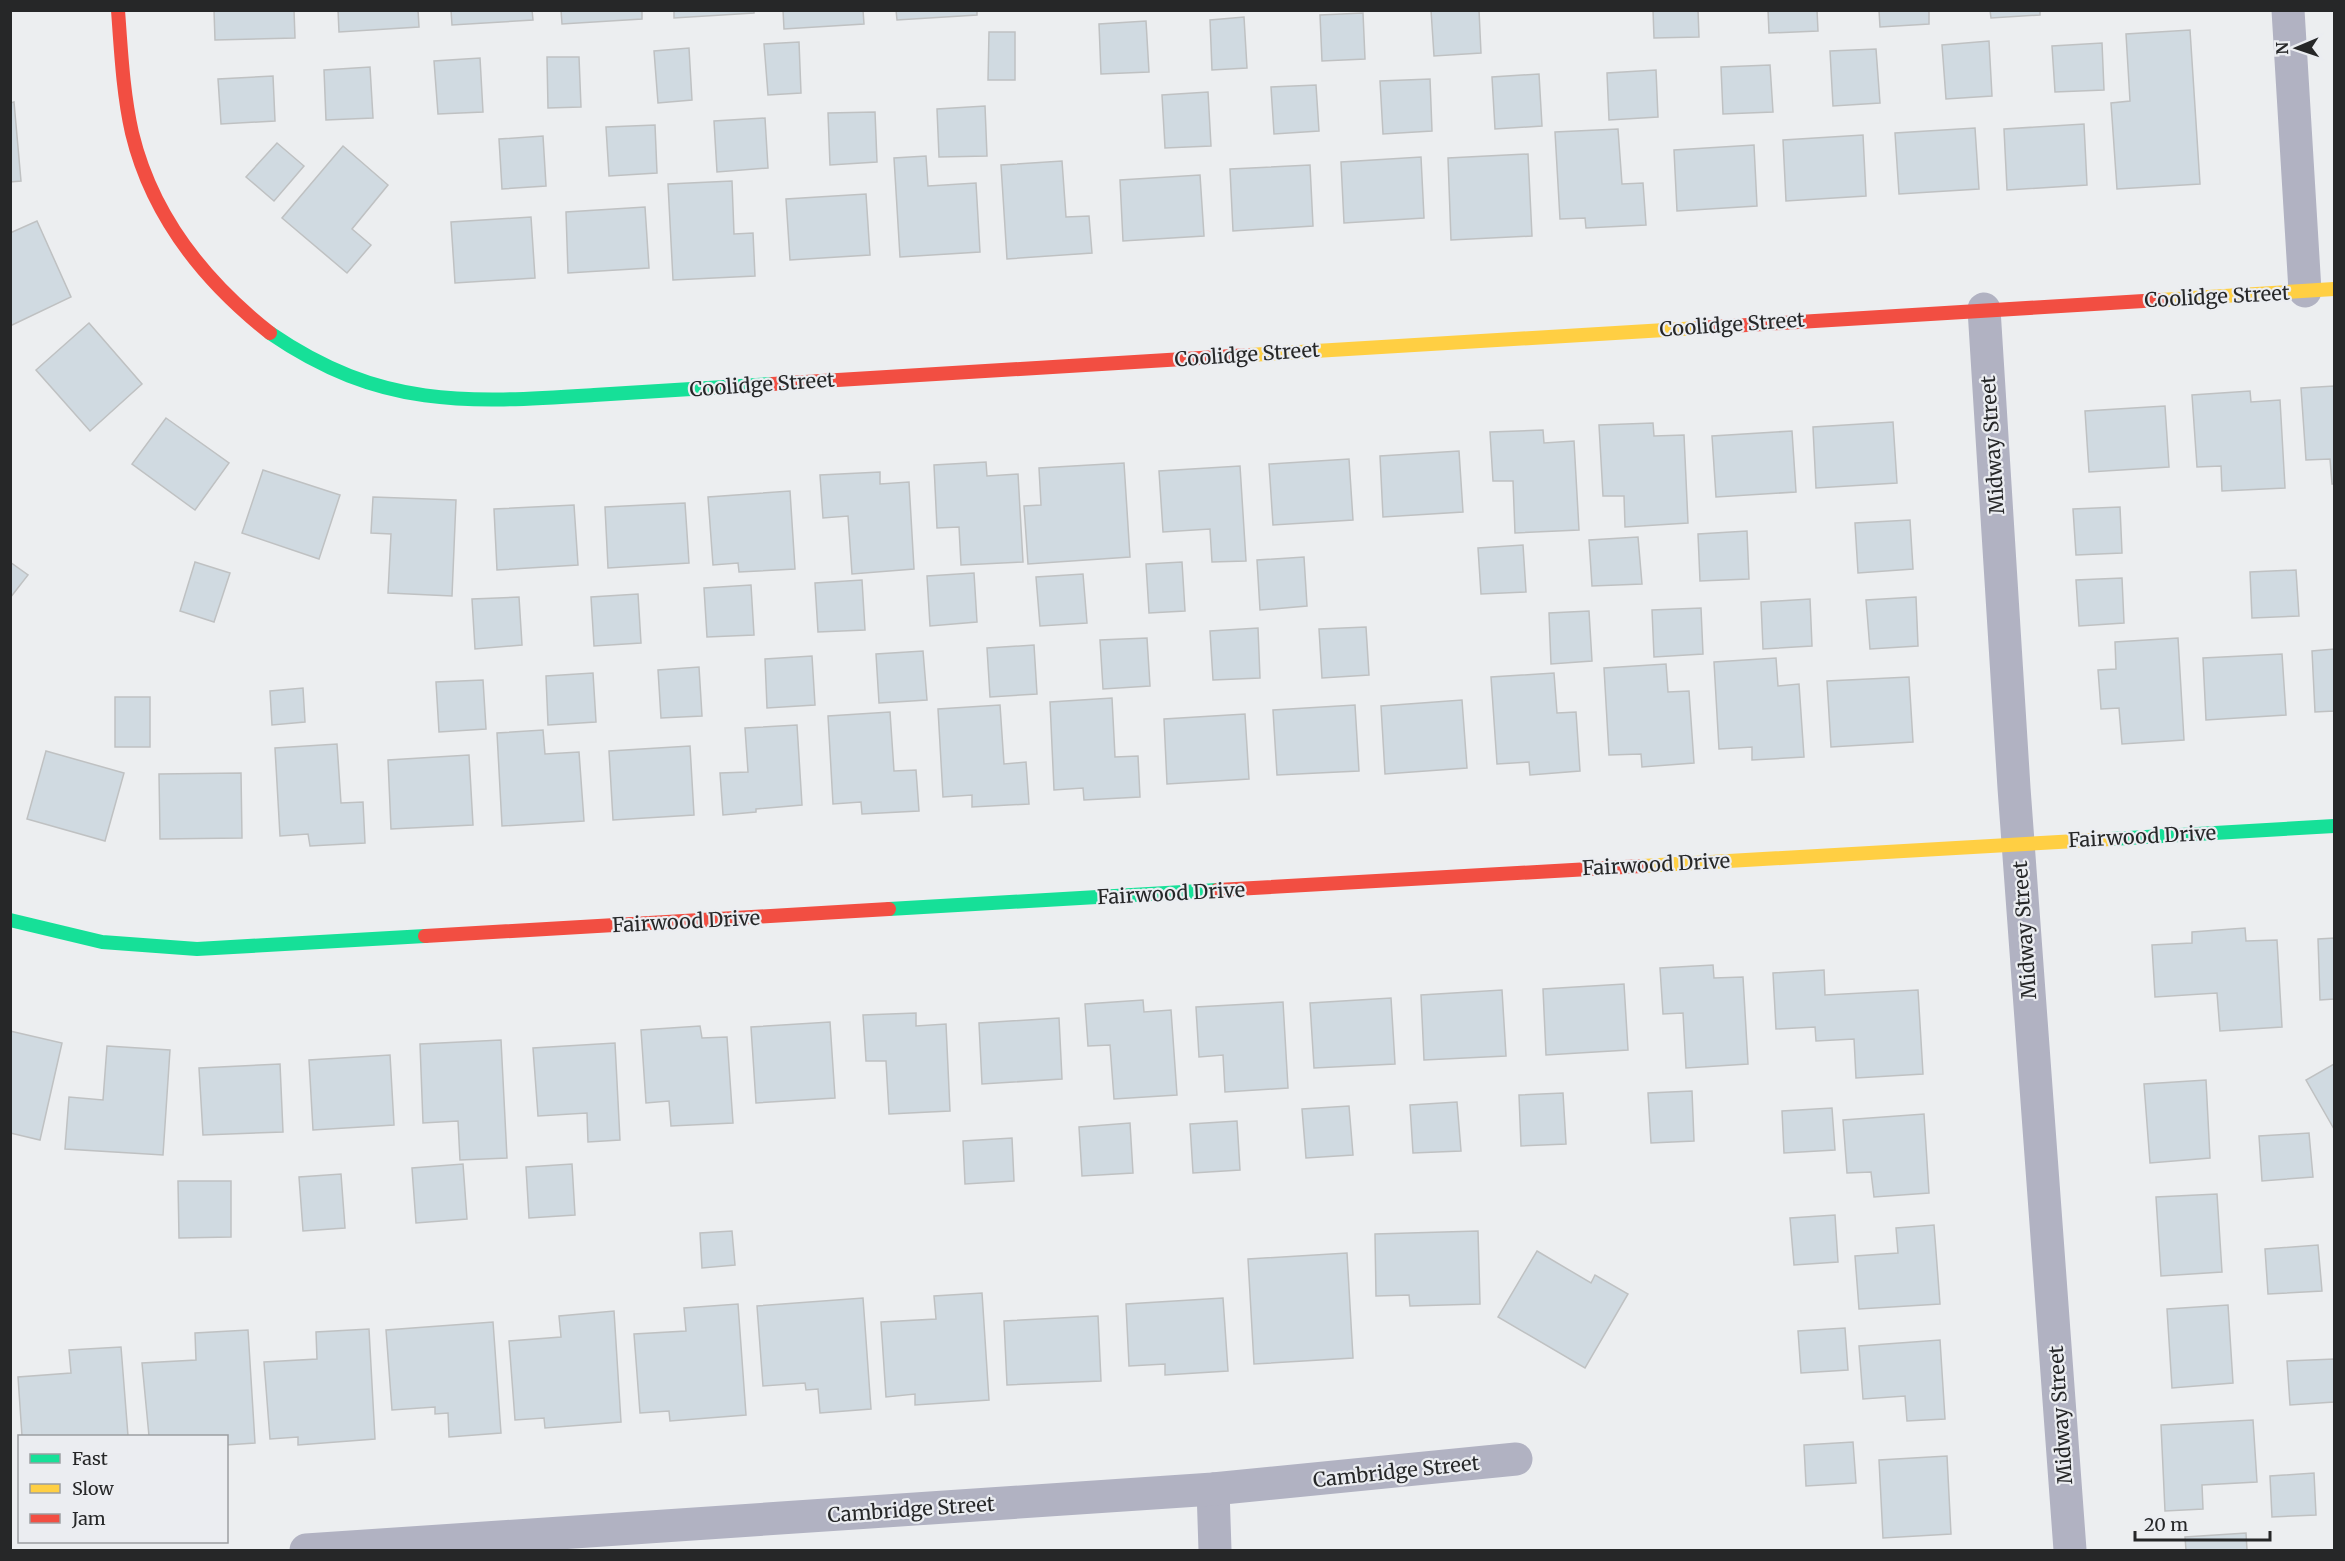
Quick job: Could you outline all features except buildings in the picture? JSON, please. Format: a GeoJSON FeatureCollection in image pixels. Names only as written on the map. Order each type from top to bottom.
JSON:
{"type":"FeatureCollection","features":[{"type":"Feature","properties":{"kind":"street","name":"Coolidge Street"},"geometry":{"type":"LineString","coordinates":[[118,10],[128,116],[144,171],[169,223],[210,282],[263,331],[325,368],[386,389],[450,400],[493,401],[2320,290]]}},
{"type":"Feature","properties":{"kind":"street"},"geometry":{"type":"LineString","coordinates":[[2288,10],[2320,290]]}},
{"type":"Feature","properties":{"kind":"street","name":"Midway Street"},"geometry":{"type":"LineString","coordinates":[[1984,309],[2018,843],[2070,1551]]}},
{"type":"Feature","properties":{"kind":"street","name":"Fairwood Drive"},"geometry":{"type":"LineString","coordinates":[[10,920],[102,942],[197,949],[2334,826]]}},
{"type":"Feature","properties":{"kind":"street","name":"Cambridge Street"},"geometry":{"type":"LineString","coordinates":[[306,1551],[1213,1489],[1516,1459]]}},
{"type":"Feature","properties":{"kind":"street"},"geometry":{"type":"LineString","coordinates":[[1213,1489],[1215,1551]]}},
{"type":"Feature","properties":{"kind":"traffic: fast"},"geometry":{"type":"LineString","coordinates":[[270,333],[311,358],[350,376],[388,388],[426,396],[465,399],[548,398],[772,384]]}},
{"type":"Feature","properties":{"kind":"traffic: fast"},"geometry":{"type":"LineString","coordinates":[[2111,839],[2334,826]]}},
{"type":"Feature","properties":{"kind":"traffic: fast"},"geometry":{"type":"LineString","coordinates":[[889,909],[1217,890]]}},
{"type":"Feature","properties":{"kind":"traffic: fast"},"geometry":{"type":"LineString","coordinates":[[10,920],[102,942],[197,949],[425,936]]}},
{"type":"Feature","properties":{"kind":"traffic: slow"},"geometry":{"type":"LineString","coordinates":[[2160,300],[2334,289]]}},
{"type":"Feature","properties":{"kind":"traffic: slow"},"geometry":{"type":"LineString","coordinates":[[1249,355],[1698,328]]}},
{"type":"Feature","properties":{"kind":"traffic: slow"},"geometry":{"type":"LineString","coordinates":[[1642,866],[2111,839]]}},
{"type":"Feature","properties":{"kind":"traffic: jam"},"geometry":{"type":"LineString","coordinates":[[118,10],[129,118],[141,163],[153,192],[167,219],[203,269],[246,313],[270,333]]}},
{"type":"Feature","properties":{"kind":"traffic: jam"},"geometry":{"type":"LineString","coordinates":[[1698,328],[2160,300]]}},
{"type":"Feature","properties":{"kind":"traffic: jam"},"geometry":{"type":"LineString","coordinates":[[772,384],[1249,355]]}},
{"type":"Feature","properties":{"kind":"traffic: jam"},"geometry":{"type":"LineString","coordinates":[[1217,890],[1642,866]]}},
{"type":"Feature","properties":{"kind":"traffic: jam"},"geometry":{"type":"LineString","coordinates":[[425,936],[889,909]]}}]}
